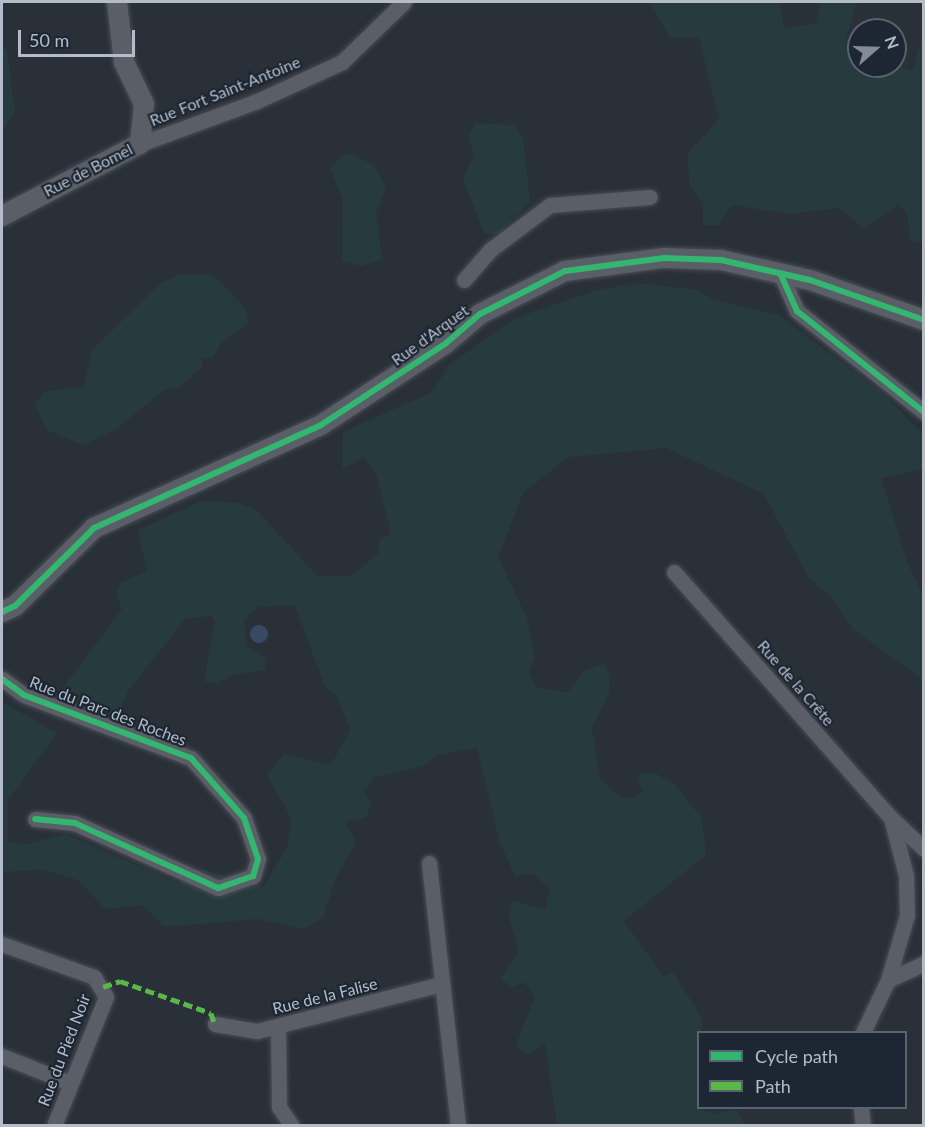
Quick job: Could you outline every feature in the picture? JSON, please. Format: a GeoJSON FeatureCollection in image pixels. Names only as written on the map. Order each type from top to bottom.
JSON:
{"type":"FeatureCollection","features":[{"type":"Feature","properties":{"kind":"street","name":"Rue de Bomel"},"geometry":{"type":"LineString","coordinates":[[2,216],[140,144],[144,104],[124,62],[117,2]]}},
{"type":"Feature","properties":{"kind":"street","name":"Rue Fort Saint-Antoine"},"geometry":{"type":"LineString","coordinates":[[140,144],[255,102],[342,62],[404,2]]}},
{"type":"Feature","properties":{"kind":"street"},"geometry":{"type":"LineString","coordinates":[[464,280],[490,250],[550,205],[650,197]]}},
{"type":"Feature","properties":{"kind":"street","name":"Rue d'Arquet"},"geometry":{"type":"LineString","coordinates":[[2,612],[15,606],[94,528],[321,425],[526,287],[565,271],[664,258],[721,260],[780,273],[924,320]]}},
{"type":"Feature","properties":{"kind":"street"},"geometry":{"type":"LineString","coordinates":[[780,273],[797,311],[924,412]]}},
{"type":"Feature","properties":{"kind":"street","name":"Rue de la Crête"},"geometry":{"type":"LineString","coordinates":[[674,572],[891,818],[924,849]]}},
{"type":"Feature","properties":{"kind":"street","name":"Rue du Parc des Roches"},"geometry":{"type":"LineString","coordinates":[[2,679],[24,694],[191,758],[244,818],[258,859],[253,876],[218,888],[75,823],[35,819]]}},
{"type":"Feature","properties":{"kind":"street","name":"Rue de la Crête"},"geometry":{"type":"LineString","coordinates":[[863,1031],[888,980],[907,915],[906,875],[891,818]]}},
{"type":"Feature","properties":{"kind":"street"},"geometry":{"type":"LineString","coordinates":[[429,863],[458,1125]]}},
{"type":"Feature","properties":{"kind":"street","name":"Rue du Pied Noir"},"geometry":{"type":"LineString","coordinates":[[2,944],[94,978],[103,987],[106,997],[54,1125]]}},
{"type":"Feature","properties":{"kind":"street"},"geometry":{"type":"LineString","coordinates":[[888,980],[924,963]]}},
{"type":"Feature","properties":{"kind":"street","name":"Rue de la Falise"},"geometry":{"type":"LineString","coordinates":[[215,1024],[257,1031],[442,984]]}},
{"type":"Feature","properties":{"kind":"street"},"geometry":{"type":"LineString","coordinates":[[278,1026],[279,1107],[292,1125]]}},
{"type":"Feature","properties":{"kind":"street"},"geometry":{"type":"LineString","coordinates":[[2,1056],[70,1083]]}},
{"type":"Feature","properties":{"kind":"street"},"geometry":{"type":"LineString","coordinates":[[861,1109],[863,1125]]}},
{"type":"Feature","properties":{"kind":"green space"},"geometry":{"type":"Polygon","coordinates":[[[650,2],[780,2],[784,28],[817,23],[820,2],[857,2],[852,18],[847,18],[847,78],[907,78],[907,69],[912,71],[923,36],[923,243],[910,240],[907,214],[899,204],[864,228],[838,208],[790,214],[732,205],[719,225],[703,225],[703,204],[689,184],[688,153],[719,119],[699,38],[670,38],[650,2]]]}},
{"type":"Feature","properties":{"kind":"green space"},"geometry":{"type":"Polygon","coordinates":[[[2,48],[7,49],[15,112],[2,132],[2,48]]]}},
{"type":"Feature","properties":{"kind":"green space"},"geometry":{"type":"Polygon","coordinates":[[[475,123],[514,125],[523,137],[530,202],[497,235],[484,233],[463,179],[474,155],[468,137],[475,123]]]}},
{"type":"Feature","properties":{"kind":"green space"},"geometry":{"type":"Polygon","coordinates":[[[347,153],[373,164],[386,187],[376,213],[382,260],[361,266],[342,261],[343,201],[330,167],[347,153]]]}},
{"type":"Feature","properties":{"kind":"green space"},"geometry":{"type":"Polygon","coordinates":[[[181,274],[213,275],[247,310],[248,324],[221,343],[213,358],[202,359],[202,367],[179,388],[164,390],[117,429],[83,445],[47,430],[35,405],[43,392],[84,386],[92,350],[161,283],[181,274]]]}},
{"type":"Feature","properties":{"kind":"green space"},"geometry":{"type":"Polygon","coordinates":[[[638,283],[698,290],[714,300],[779,315],[886,396],[923,434],[923,469],[881,478],[908,564],[923,595],[923,680],[853,629],[833,599],[808,577],[764,494],[666,448],[569,457],[523,493],[498,557],[527,618],[535,655],[529,672],[537,688],[568,692],[584,671],[604,664],[610,675],[609,692],[592,728],[600,778],[621,798],[632,798],[643,790],[637,782],[641,773],[655,773],[675,785],[702,818],[706,855],[624,921],[663,976],[673,972],[702,1018],[701,1031],[697,1031],[697,1109],[714,1114],[735,1109],[745,1125],[557,1125],[545,1044],[527,1055],[516,1045],[535,997],[524,982],[512,987],[500,979],[519,951],[509,917],[512,901],[545,909],[550,888],[532,874],[515,876],[500,843],[477,748],[438,755],[424,766],[374,778],[364,791],[372,803],[366,817],[346,822],[356,843],[336,877],[323,918],[303,929],[258,919],[164,927],[143,905],[105,909],[78,880],[43,870],[2,872],[2,702],[57,733],[8,800],[8,842],[27,844],[65,834],[178,883],[203,869],[263,887],[287,848],[291,818],[267,775],[284,754],[331,765],[350,730],[337,696],[325,687],[295,605],[258,607],[244,620],[247,646],[266,659],[265,670],[232,675],[217,684],[204,681],[215,622],[211,616],[185,619],[128,691],[117,718],[53,701],[122,609],[116,594],[120,583],[147,571],[138,530],[201,501],[239,503],[255,509],[318,576],[350,576],[378,554],[380,539],[391,534],[376,473],[364,457],[342,469],[343,432],[432,392],[450,364],[516,318],[597,290],[638,283]]]}},
{"type":"Feature","properties":{"kind":"water"},"geometry":{"type":"Polygon","coordinates":[[[255,625],[263,625],[268,630],[266,641],[255,643],[250,638],[250,630],[255,625]]]}},
{"type":"Feature","properties":{"kind":"marked path"},"geometry":{"type":"LineString","coordinates":[[103,987],[120,981],[211,1013],[215,1024]]}},
{"type":"Feature","properties":{"kind":"cycle path"},"geometry":{"type":"LineString","coordinates":[[2,612],[15,606],[94,528],[321,425],[445,344],[480,314],[565,271],[664,258],[721,260],[810,280],[924,320]]}},
{"type":"Feature","properties":{"kind":"cycle path"},"geometry":{"type":"LineString","coordinates":[[780,273],[797,311],[924,412]]}},
{"type":"Feature","properties":{"kind":"cycle path"},"geometry":{"type":"LineString","coordinates":[[2,679],[24,695],[191,758],[244,818],[258,859],[253,876],[218,888],[75,823],[35,819]]}}]}
